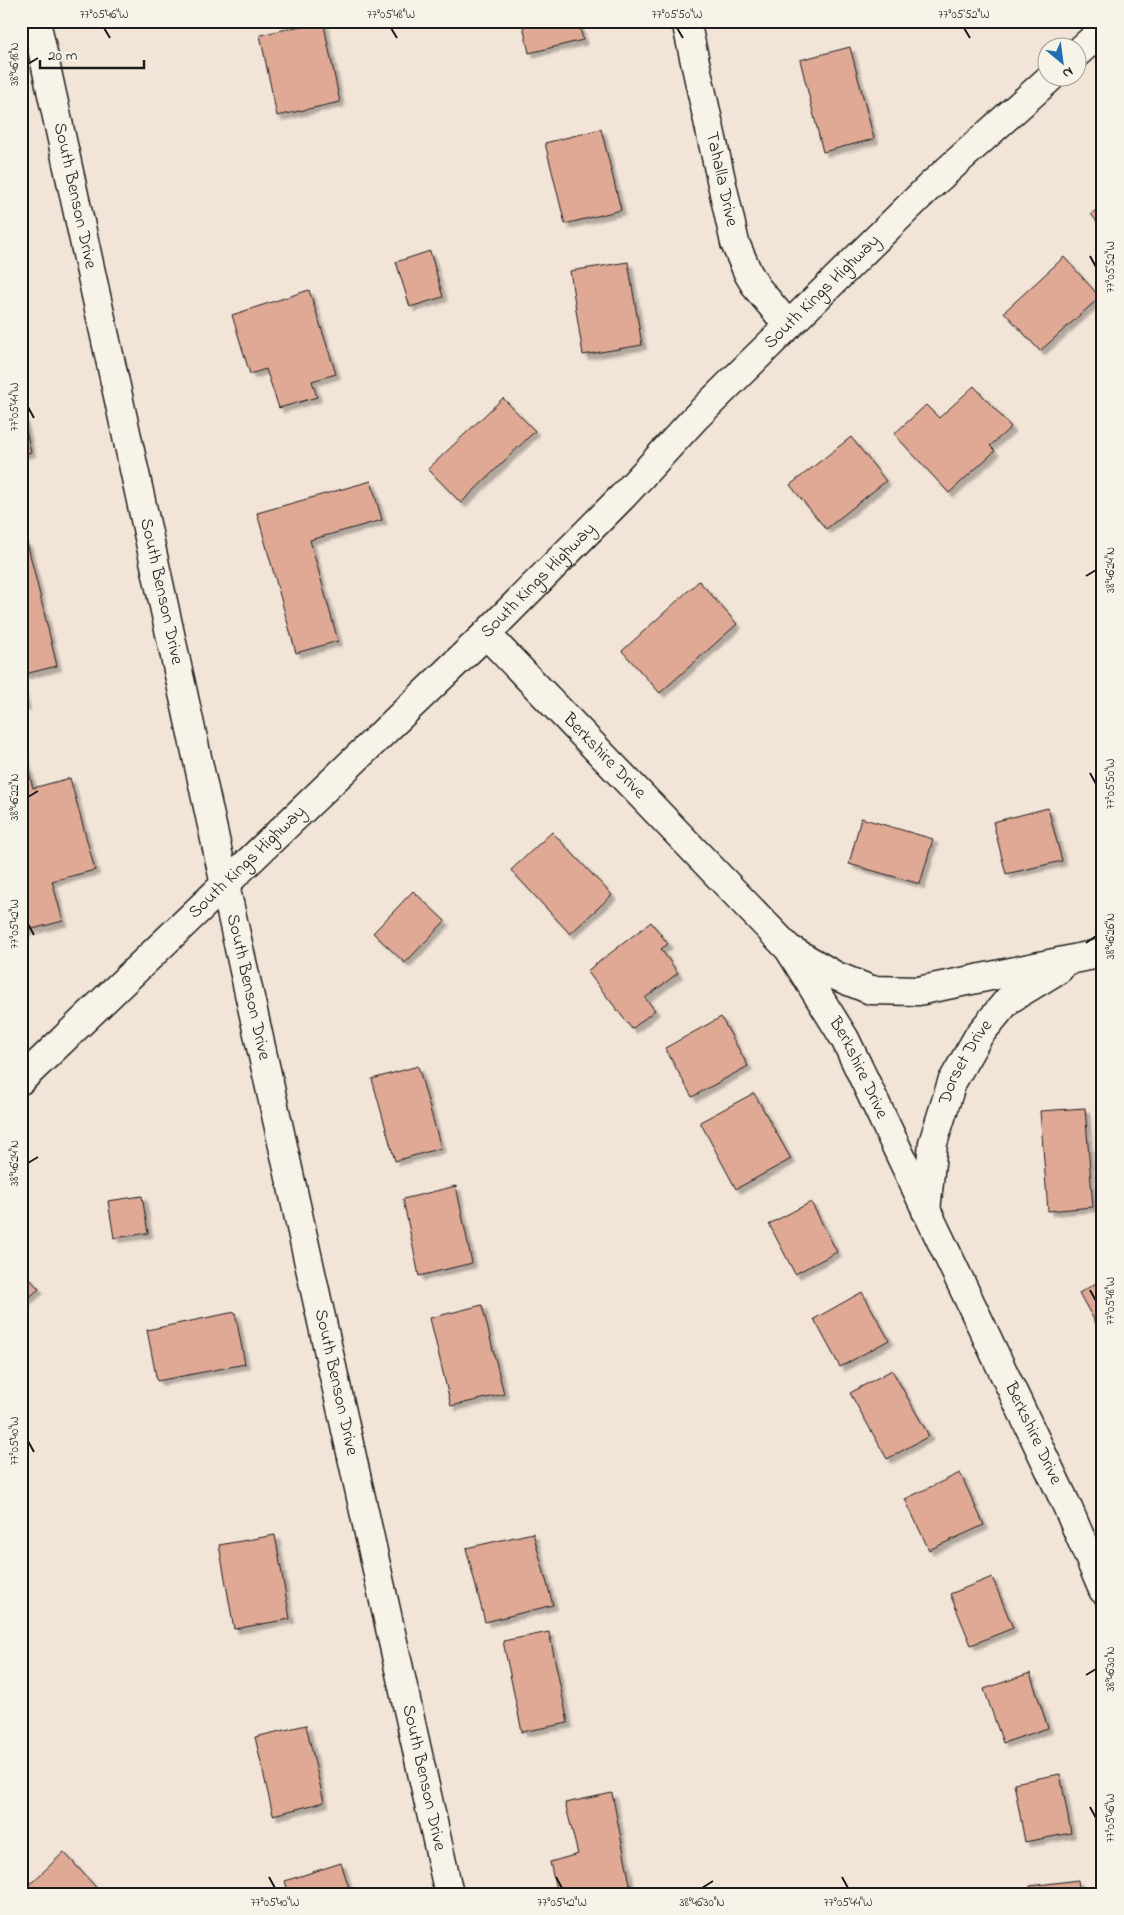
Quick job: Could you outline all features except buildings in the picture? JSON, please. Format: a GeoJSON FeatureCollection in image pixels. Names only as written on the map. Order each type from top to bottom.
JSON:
{"type":"FeatureCollection","features":[{"type":"Feature","properties":{"kind":"street","name":"South Benson Drive"},"geometry":{"type":"LineString","coordinates":[[36,21],[449,1894]]}},
{"type":"Feature","properties":{"kind":"street","name":"Tahalla Drive"},"geometry":{"type":"LineString","coordinates":[[686,21],[734,243],[757,288],[788,326]]}},
{"type":"Feature","properties":{"kind":"street"},"geometry":{"type":"LineString","coordinates":[[1086,45],[1103,30]]}},
{"type":"Feature","properties":{"kind":"street","name":"South Kings Highway"},"geometry":{"type":"LineString","coordinates":[[21,1080],[486,634],[623,496],[696,418],[929,186],[1039,88]]}},
{"type":"Feature","properties":{"kind":"street","name":"Berkshire Drive"},"geometry":{"type":"LineString","coordinates":[[486,634],[789,949],[845,1039],[1067,1506],[1103,1590]]}},
{"type":"Feature","properties":{"kind":"street","name":"Dorset Drive"},"geometry":{"type":"LineString","coordinates":[[789,949],[836,976],[870,990],[918,991],[1090,955]]}},
{"type":"Feature","properties":{"kind":"street","name":"Dorset Drive"},"geometry":{"type":"LineString","coordinates":[[926,1211],[933,1142],[952,1082],[978,1035],[1008,1000],[1090,955]]}}]}
